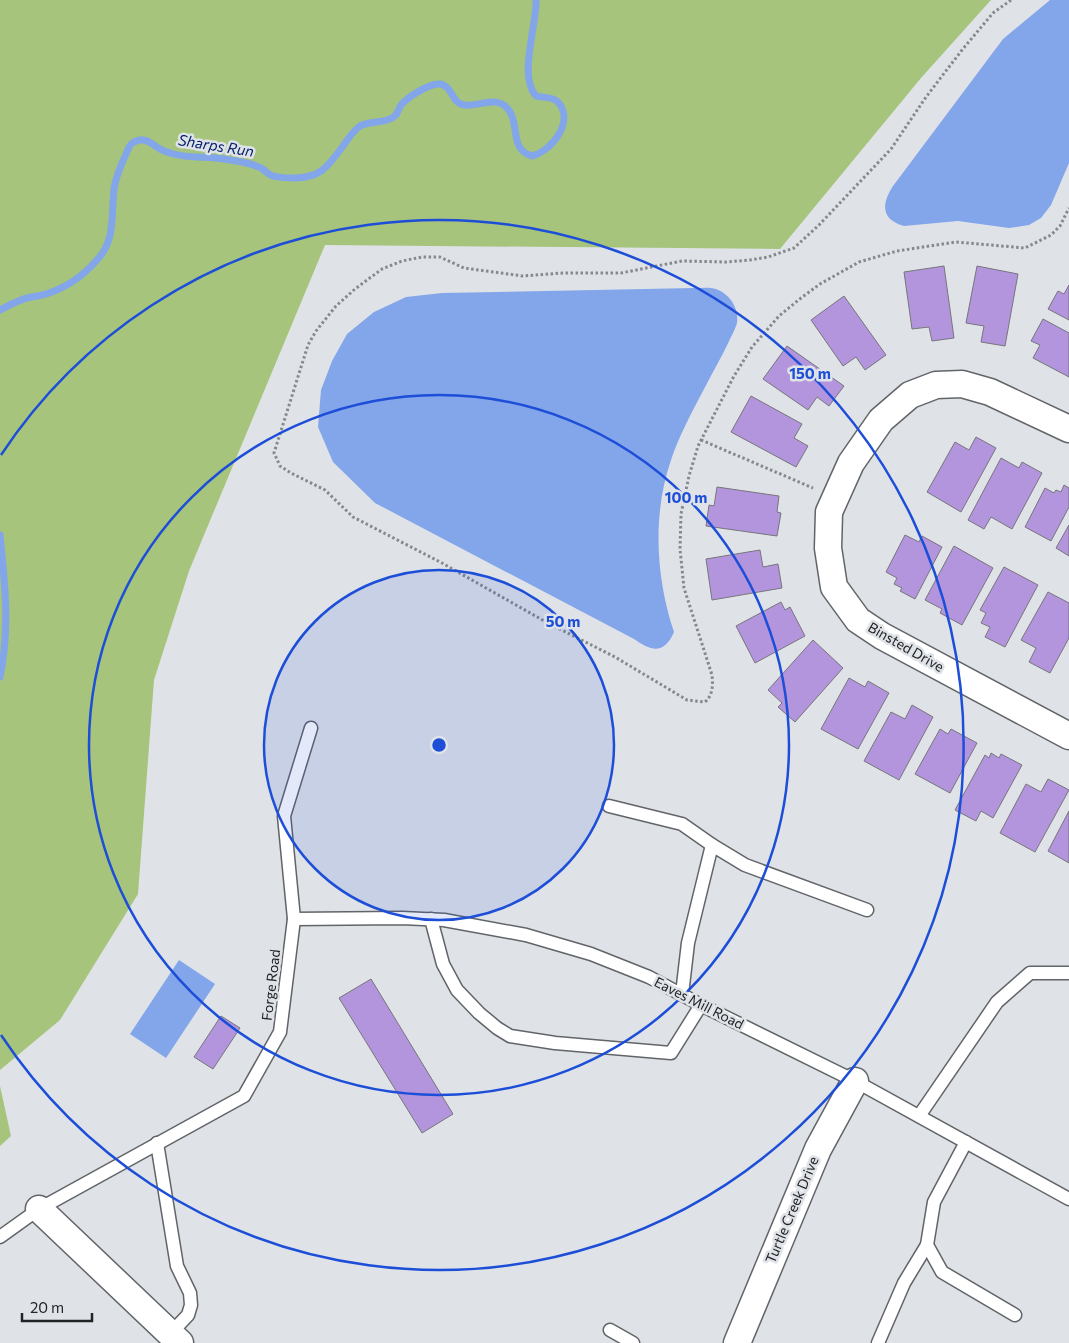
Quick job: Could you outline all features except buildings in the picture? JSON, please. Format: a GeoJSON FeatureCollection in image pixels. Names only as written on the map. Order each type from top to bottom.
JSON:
{"type":"FeatureCollection","features":[{"type":"Feature","properties":{"kind":"street","name":"Binsted Drive"},"geometry":{"type":"LineString","coordinates":[[1069,429],[990,392],[962,384],[936,385],[910,395],[881,420],[851,463],[829,512],[828,548],[834,587],[858,620],[882,636],[1069,736]]}},
{"type":"Feature","properties":{"kind":"street","name":"Turtle Creek Drive"},"geometry":{"type":"LineString","coordinates":[[737,1343],[818,1149],[855,1081]]}},
{"type":"Feature","properties":{"kind":"street"},"geometry":{"type":"LineString","coordinates":[[39,1208],[175,1339]]}},
{"type":"Feature","properties":{"kind":"lane","name":"Forge Road"},"geometry":{"type":"LineString","coordinates":[[0,1237],[39,1208],[244,1096],[280,1032],[294,919],[284,816],[311,728]]}},
{"type":"Feature","properties":{"kind":"lane"},"geometry":{"type":"LineString","coordinates":[[609,806],[682,824],[712,846],[745,865],[867,910]]}},
{"type":"Feature","properties":{"kind":"lane"},"geometry":{"type":"LineString","coordinates":[[682,994],[688,943],[712,846]]}},
{"type":"Feature","properties":{"kind":"lane","name":"Eaves Mill Road"},"geometry":{"type":"LineString","coordinates":[[294,919],[444,920],[526,935],[591,954],[649,977],[701,1005],[855,1081],[1069,1199]]}},
{"type":"Feature","properties":{"kind":"lane"},"geometry":{"type":"LineString","coordinates":[[431,919],[443,964],[457,990],[497,1028],[510,1036],[555,1043],[671,1053],[701,1005]]}},
{"type":"Feature","properties":{"kind":"lane"},"geometry":{"type":"LineString","coordinates":[[919,1116],[997,1002],[1030,974],[1069,973]]}},
{"type":"Feature","properties":{"kind":"lane"},"geometry":{"type":"LineString","coordinates":[[878,1343],[904,1283],[927,1245],[934,1202],[966,1142]]}},
{"type":"Feature","properties":{"kind":"lane"},"geometry":{"type":"LineString","coordinates":[[157,1143],[177,1266],[190,1292],[191,1305],[175,1339]]}},
{"type":"Feature","properties":{"kind":"lane"},"geometry":{"type":"LineString","coordinates":[[927,1245],[942,1272],[1015,1315]]}},
{"type":"Feature","properties":{"kind":"lane"},"geometry":{"type":"LineString","coordinates":[[610,1330],[633,1343]]}},
{"type":"Feature","properties":{"kind":"path"},"geometry":{"type":"LineString","coordinates":[[1011,0],[994,14],[962,50],[926,97],[891,149],[825,219],[794,248],[768,257],[750,260],[682,261],[621,273],[563,273],[523,276],[464,268],[440,257],[422,257],[382,268],[336,306],[316,331],[308,345],[274,453],[280,466],[325,490],[353,516],[546,622],[616,656],[688,700],[705,702],[710,698],[713,687],[712,675],[684,588],[680,549],[681,514],[689,476],[701,440],[734,376],[752,346],[779,316],[820,284],[860,262],[877,255],[956,242],[1025,248],[1051,235],[1060,226],[1069,208]]}},
{"type":"Feature","properties":{"kind":"path"},"geometry":{"type":"LineString","coordinates":[[701,440],[813,488]]}},
{"type":"Feature","properties":{"kind":"green space"},"geometry":{"type":"Polygon","coordinates":[[[0,0],[991,0],[921,78],[780,249],[325,245],[189,571],[154,680],[138,894],[60,1020],[0,1070],[0,0]]]}},
{"type":"Feature","properties":{"kind":"green space"},"geometry":{"type":"Polygon","coordinates":[[[0,1086],[11,1136],[0,1146],[0,1086]]]}},
{"type":"Feature","properties":{"kind":"water"},"geometry":{"type":"Polygon","coordinates":[[[1050,0],[1069,0],[1069,163],[1051,205],[1041,218],[1029,225],[1009,228],[958,221],[904,226],[896,223],[887,215],[885,210],[889,192],[893,186],[1003,39],[1050,0]]]}},
{"type":"Feature","properties":{"kind":"water"},"geometry":{"type":"Polygon","coordinates":[[[708,288],[721,291],[733,302],[737,312],[737,323],[681,434],[665,481],[659,524],[660,568],[663,590],[674,632],[666,644],[657,649],[646,646],[375,503],[333,462],[318,427],[321,390],[332,361],[347,334],[374,312],[406,297],[442,293],[708,288]]]}},
{"type":"Feature","properties":{"kind":"water"},"geometry":{"type":"Polygon","coordinates":[[[179,960],[215,984],[166,1058],[130,1034],[179,960]]]}},
{"type":"Feature","properties":{"kind":"waterway","name":"Sharps Run"},"geometry":{"type":"LineString","coordinates":[[0,310],[23,299],[44,295],[67,285],[96,261],[110,237],[114,190],[120,167],[130,146],[138,140],[146,141],[172,154],[247,163],[257,166],[276,177],[305,177],[324,169],[360,126],[392,118],[408,98],[425,88],[440,84],[444,85],[460,104],[470,105],[495,102],[505,106],[513,118],[516,137],[521,149],[532,156],[540,153],[559,134],[564,118],[563,110],[556,100],[536,96],[531,87],[528,64],[536,0]]}},
{"type":"Feature","properties":{"kind":"waterway","name":"Sharps Run"},"geometry":{"type":"LineString","coordinates":[[0,535],[6,624],[0,677]]}}]}
